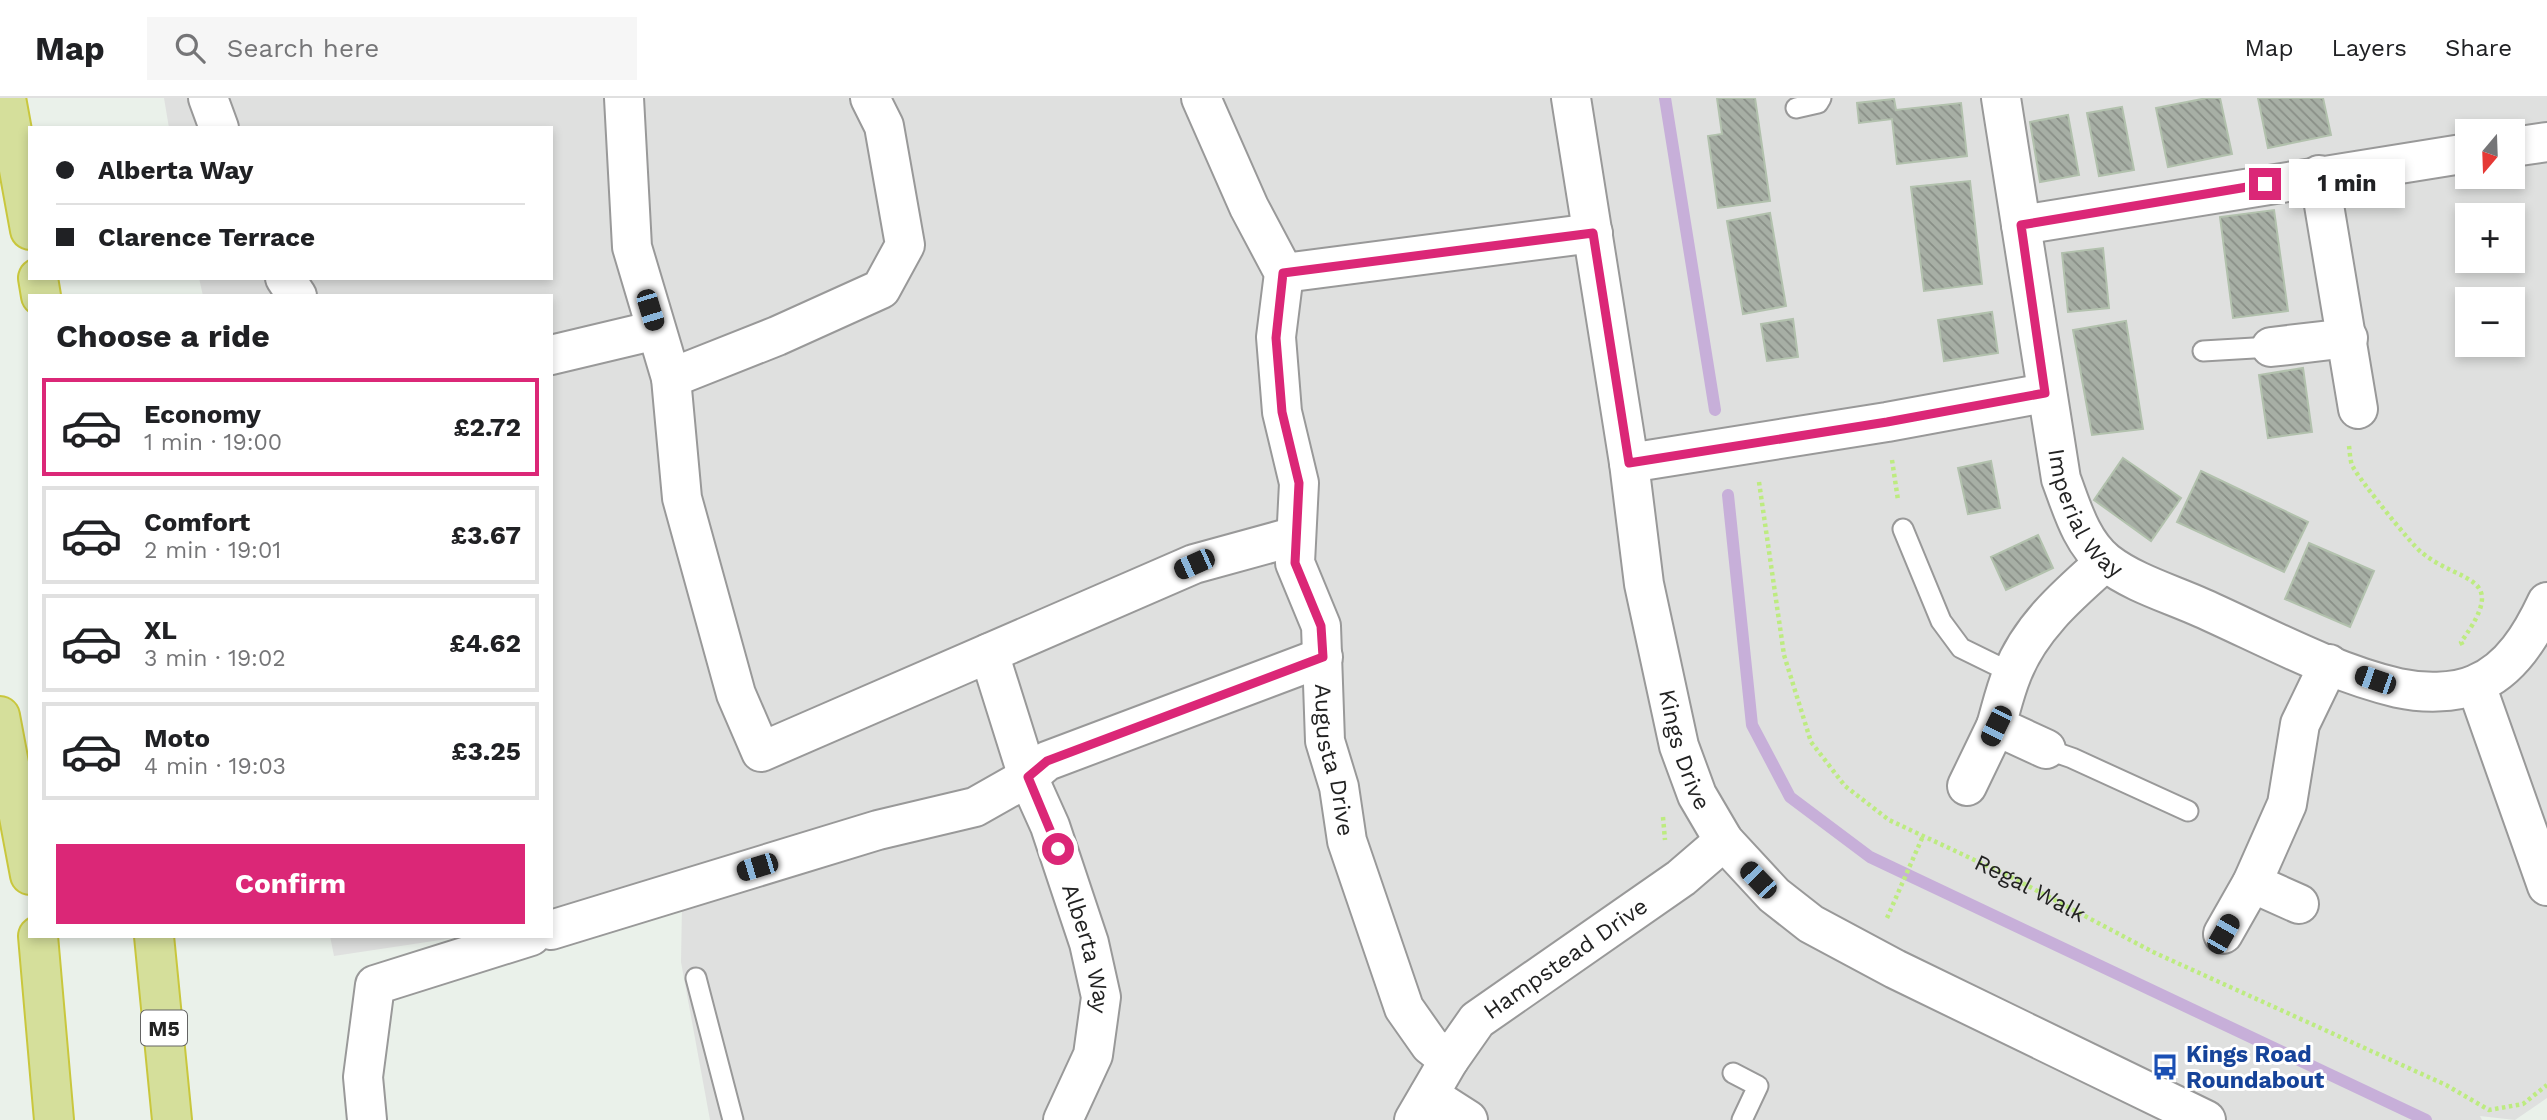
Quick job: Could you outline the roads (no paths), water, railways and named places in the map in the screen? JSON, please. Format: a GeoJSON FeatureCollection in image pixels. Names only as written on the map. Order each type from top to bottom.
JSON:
{"type":"FeatureCollection","features":[{"type":"Feature","properties":{"kind":"highway"},"geometry":{"type":"LineString","coordinates":[[6,98],[28,219]]}},
{"type":"Feature","properties":{"kind":"highway"},"geometry":{"type":"LineString","coordinates":[[0,716],[28,864]]}},
{"type":"Feature","properties":{"kind":"highway"},"geometry":{"type":"LineString","coordinates":[[38,938],[54,1120]]}},
{"type":"Feature","properties":{"kind":"highway","name":"M5"},"geometry":{"type":"LineString","coordinates":[[154,938],[172,1120]]}},
{"type":"Feature","properties":{"kind":"street"},"geometry":{"type":"LineString","coordinates":[[208,98],[218,126]]}},
{"type":"Feature","properties":{"kind":"street"},"geometry":{"type":"LineString","coordinates":[[624,98],[632,247],[671,378],[682,498],[736,694],[761,752],[1194,564],[1296,536]]}},
{"type":"Feature","properties":{"kind":"street"},"geometry":{"type":"LineString","coordinates":[[671,378],[777,336],[881,289],[905,245],[884,125],[870,98]]}},
{"type":"Feature","properties":{"kind":"street"},"geometry":{"type":"LineString","coordinates":[[1201,98],[1249,207],[1283,273],[1593,233]]}},
{"type":"Feature","properties":{"kind":"street","name":"Kings Drive"},"geometry":{"type":"LineString","coordinates":[[1571,98],[1629,463],[1644,584],[1679,746],[1697,795],[1724,841],[1774,895],[1811,924],[1895,969],[2206,1120]]}},
{"type":"Feature","properties":{"kind":"street","name":"Imperial Way"},"geometry":{"type":"LineString","coordinates":[[2000,98],[2045,393],[2061,479],[2081,531],[2105,562],[2138,580],[2329,664],[2399,688],[2437,691],[2476,685],[2502,668],[2524,643],[2547,601]]}},
{"type":"Feature","properties":{"kind":"street"},"geometry":{"type":"LineString","coordinates":[[2525,145],[2547,142]]}},
{"type":"Feature","properties":{"kind":"street"},"geometry":{"type":"LineString","coordinates":[[2021,225],[2455,155]]}},
{"type":"Feature","properties":{"kind":"street"},"geometry":{"type":"LineString","coordinates":[[2319,175],[2358,409]]}},
{"type":"Feature","properties":{"kind":"street","name":"Augusta Drive"},"geometry":{"type":"LineString","coordinates":[[1283,273],[1276,338],[1282,412],[1299,483],[1295,563],[1321,626],[1325,741],[1339,787],[1347,841],[1404,1007],[1430,1045],[1449,1060]]}},
{"type":"Feature","properties":{"kind":"street"},"geometry":{"type":"LineString","coordinates":[[553,355],[656,330]]}},
{"type":"Feature","properties":{"kind":"street"},"geometry":{"type":"LineString","coordinates":[[2271,348],[2348,338]]}},
{"type":"Feature","properties":{"kind":"street"},"geometry":{"type":"LineString","coordinates":[[1629,463],[1887,422],[2045,393]]}},
{"type":"Feature","properties":{"kind":"street"},"geometry":{"type":"LineString","coordinates":[[1967,786],[1996,726],[2012,673],[2035,634],[2059,602],[2105,562]]}},
{"type":"Feature","properties":{"kind":"street","name":"Alberta Way"},"geometry":{"type":"LineString","coordinates":[[989,653],[1028,777],[1050,826],[1085,930],[1101,997],[1093,1055],[1063,1120]]}},
{"type":"Feature","properties":{"kind":"street"},"geometry":{"type":"LineString","coordinates":[[553,929],[878,831],[975,807],[1028,777],[1047,761],[1323,657]]}},
{"type":"Feature","properties":{"kind":"street"},"geometry":{"type":"LineString","coordinates":[[2223,934],[2252,883],[2287,804],[2300,723],[2329,664]]}},
{"type":"Feature","properties":{"kind":"street"},"geometry":{"type":"LineString","coordinates":[[2476,685],[2544,870]]}},
{"type":"Feature","properties":{"kind":"street"},"geometry":{"type":"LineString","coordinates":[[1996,726],[2046,749]]}},
{"type":"Feature","properties":{"kind":"street","name":"Hampstead Drive"},"geometry":{"type":"LineString","coordinates":[[1422,1108],[1449,1060],[1477,1020],[1681,878],[1724,841]]}},
{"type":"Feature","properties":{"kind":"street"},"geometry":{"type":"LineString","coordinates":[[2252,883],[2299,904]]}},
{"type":"Feature","properties":{"kind":"street"},"geometry":{"type":"LineString","coordinates":[[366,1120],[363,1077],[375,985],[525,938]]}},
{"type":"Feature","properties":{"kind":"street"},"geometry":{"type":"LineString","coordinates":[[1422,1108],[1468,1120]]}},
{"type":"Feature","properties":{"kind":"lane"},"geometry":{"type":"LineString","coordinates":[[1796,108],[1818,103],[1821,98]]}},
{"type":"Feature","properties":{"kind":"lane"},"geometry":{"type":"LineString","coordinates":[[2203,351],[2271,348]]}},
{"type":"Feature","properties":{"kind":"lane"},"geometry":{"type":"LineString","coordinates":[[1903,529],[1941,621],[1961,648],[2012,673]]}},
{"type":"Feature","properties":{"kind":"lane"},"geometry":{"type":"LineString","coordinates":[[2046,749],[2072,758],[2188,811]]}},
{"type":"Feature","properties":{"kind":"lane"},"geometry":{"type":"LineString","coordinates":[[696,978],[733,1120]]}},
{"type":"Feature","properties":{"kind":"lane"},"geometry":{"type":"LineString","coordinates":[[1733,1073],[1758,1086],[1742,1120]]}},
{"type":"Feature","properties":{"kind":"waterway"},"geometry":{"type":"LineString","coordinates":[[1665,98],[1715,410]]}},
{"type":"Feature","properties":{"kind":"waterway"},"geometry":{"type":"LineString","coordinates":[[1728,495],[1752,725],[1790,797],[1870,857],[2426,1120]]}},
{"type":"Feature","properties":{"kind":"place","name":"Kings Road Roundabout"},"geometry":{"type":"Point","coordinates":[2165,1067]}}]}
